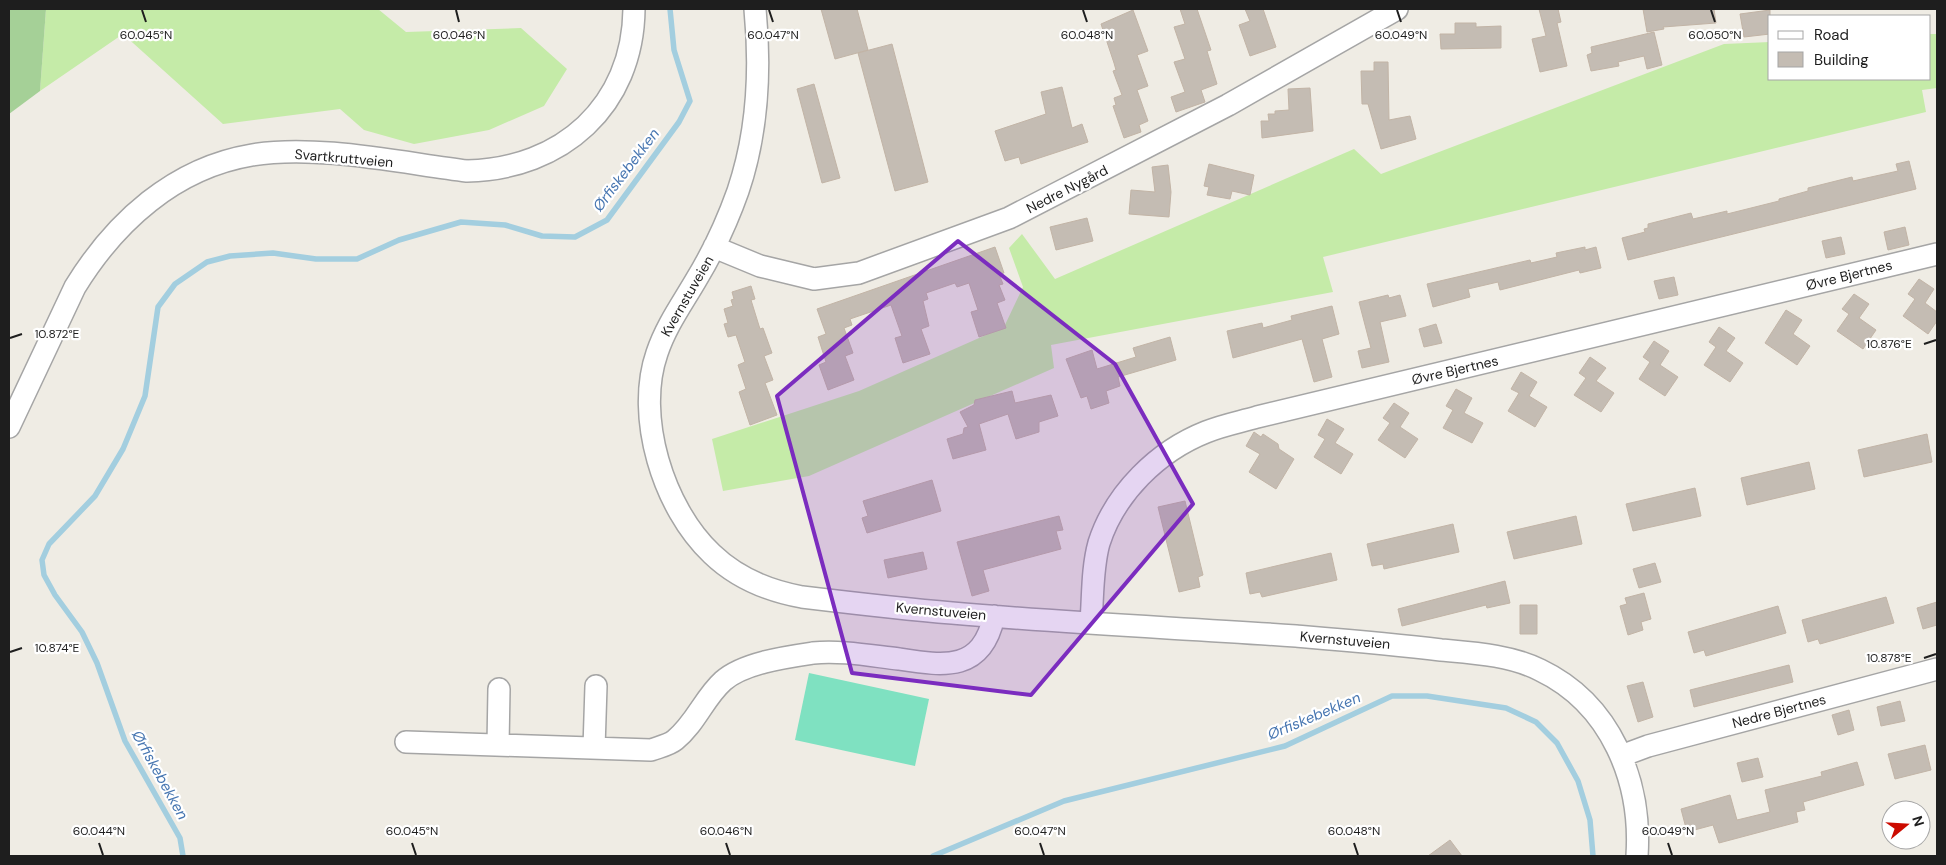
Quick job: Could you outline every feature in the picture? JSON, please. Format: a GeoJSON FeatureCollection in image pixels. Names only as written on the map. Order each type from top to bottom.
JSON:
{"type":"FeatureCollection","features":[{"type":"Feature","properties":{"kind":"street","name":"Svartkruttveien"},"geometry":{"type":"LineString","coordinates":[[9,427],[71,294],[87,267],[122,224],[166,189],[228,161],[252,155],[280,152],[331,154],[467,171],[490,171],[530,161],[548,153],[578,135],[600,110],[620,76],[628,56],[632,38],[634,9]]}},
{"type":"Feature","properties":{"kind":"street","name":"Kvernstuveien"},"geometry":{"type":"LineString","coordinates":[[755,9],[758,68],[756,118],[738,190],[714,247],[661,341],[653,367],[648,400],[651,432],[660,466],[672,498],[695,535],[712,554],[740,575],[783,594],[994,616],[1370,642],[1514,660],[1540,670],[1575,692],[1605,725],[1622,756],[1631,783],[1635,805],[1637,856]]}},
{"type":"Feature","properties":{"kind":"street","name":"Nedre Nygård"},"geometry":{"type":"LineString","coordinates":[[714,247],[760,266],[814,279],[859,273],[1016,214],[1196,122],[1398,9]]}},
{"type":"Feature","properties":{"kind":"street","name":"Øvre Bjertnes"},"geometry":{"type":"LineString","coordinates":[[1091,622],[1099,545],[1112,512],[1129,489],[1152,465],[1170,451],[1206,432],[1258,417],[1937,254]]}},
{"type":"Feature","properties":{"kind":"street"},"geometry":{"type":"LineString","coordinates":[[406,742],[651,750],[674,741],[692,724],[711,693],[724,680],[768,661],[815,653],[868,655],[936,665],[964,660],[974,655],[982,646],[990,632],[994,616]]}},
{"type":"Feature","properties":{"kind":"street","name":"Nedre Bjertnes"},"geometry":{"type":"LineString","coordinates":[[1622,756],[1664,742],[1937,669]]}},
{"type":"Feature","properties":{"kind":"street"},"geometry":{"type":"LineString","coordinates":[[594,748],[596,686]]}},
{"type":"Feature","properties":{"kind":"street"},"geometry":{"type":"LineString","coordinates":[[498,746],[499,689]]}},
{"type":"Feature","properties":{"kind":"highlighted area"},"geometry":{"type":"Polygon","coordinates":[[[958,241],[1115,364],[1193,504],[1031,695],[852,673],[777,396],[958,241]]]}},
{"type":"Feature","properties":{"kind":"green space"},"geometry":{"type":"Polygon","coordinates":[[[9,9],[46,9],[40,91],[9,114],[9,9]]]}},
{"type":"Feature","properties":{"kind":"green space"},"geometry":{"type":"Polygon","coordinates":[[[46,9],[378,9],[406,32],[521,28],[567,69],[544,106],[489,130],[414,144],[364,130],[340,109],[223,124],[123,34],[40,91],[46,9]]]}},
{"type":"Feature","properties":{"kind":"green space"},"geometry":{"type":"Polygon","coordinates":[[[1931,34],[1937,34],[1937,88],[1922,90],[1926,112],[1323,257],[1333,292],[1051,345],[1054,368],[809,476],[723,491],[712,439],[859,391],[1004,327],[1023,287],[1009,248],[1022,234],[1055,279],[1354,149],[1381,174],[1724,44],[1768,42],[1768,80],[1931,80],[1931,34]]]}},
{"type":"Feature","properties":{"kind":"green space"},"geometry":{"type":"Polygon","coordinates":[[[809,673],[929,699],[915,766],[795,740],[809,673]]]}},
{"type":"Feature","properties":{"kind":"building"},"geometry":{"type":"Polygon","coordinates":[[[821,9],[857,9],[868,50],[835,59],[821,9]]]}},
{"type":"Feature","properties":{"kind":"building"},"geometry":{"type":"Polygon","coordinates":[[[1180,9],[1197,9],[1211,50],[1207,51],[1217,84],[1201,90],[1205,102],[1176,112],[1171,97],[1185,92],[1174,62],[1185,59],[1174,27],[1185,24],[1180,9]]]}},
{"type":"Feature","properties":{"kind":"building"},"geometry":{"type":"Polygon","coordinates":[[[1245,9],[1263,9],[1276,47],[1250,56],[1239,25],[1250,21],[1245,9]]]}},
{"type":"Feature","properties":{"kind":"building"},"geometry":{"type":"Polygon","coordinates":[[[1539,9],[1558,9],[1561,22],[1557,23],[1567,66],[1540,72],[1532,39],[1546,36],[1539,9]]]}},
{"type":"Feature","properties":{"kind":"building"},"geometry":{"type":"Polygon","coordinates":[[[1643,9],[1714,9],[1716,23],[1663,27],[1664,29],[1647,32],[1643,9]]]}},
{"type":"Feature","properties":{"kind":"building"},"geometry":{"type":"Polygon","coordinates":[[[1133,10],[1148,51],[1137,55],[1148,86],[1137,90],[1148,121],[1139,125],[1141,132],[1124,138],[1113,106],[1116,105],[1114,98],[1122,95],[1113,71],[1116,70],[1101,24],[1133,10]]]}},
{"type":"Feature","properties":{"kind":"building"},"geometry":{"type":"Polygon","coordinates":[[[1770,10],[1770,15],[1768,15],[1768,34],[1744,37],[1740,14],[1770,10]]]}},
{"type":"Feature","properties":{"kind":"building"},"geometry":{"type":"Polygon","coordinates":[[[1455,23],[1476,23],[1476,27],[1501,26],[1501,48],[1441,49],[1440,34],[1455,34],[1455,23]]]}},
{"type":"Feature","properties":{"kind":"building"},"geometry":{"type":"Polygon","coordinates":[[[1654,32],[1662,65],[1647,69],[1644,56],[1618,62],[1619,66],[1591,71],[1587,55],[1592,53],[1591,47],[1654,32]]]}},
{"type":"Feature","properties":{"kind":"building"},"geometry":{"type":"Polygon","coordinates":[[[892,44],[928,182],[895,191],[858,53],[892,44]]]}},
{"type":"Feature","properties":{"kind":"building"},"geometry":{"type":"Polygon","coordinates":[[[1374,62],[1388,62],[1389,120],[1410,116],[1416,139],[1381,149],[1368,104],[1362,104],[1361,71],[1374,71],[1374,62]]]}},
{"type":"Feature","properties":{"kind":"building"},"geometry":{"type":"Polygon","coordinates":[[[814,84],[840,178],[822,183],[797,89],[814,84]]]}},
{"type":"Feature","properties":{"kind":"building"},"geometry":{"type":"Polygon","coordinates":[[[1062,87],[1072,128],[1082,124],[1088,142],[1021,164],[1019,157],[1005,161],[995,131],[1046,114],[1041,92],[1062,87]]]}},
{"type":"Feature","properties":{"kind":"building"},"geometry":{"type":"Polygon","coordinates":[[[1310,88],[1313,131],[1262,138],[1261,121],[1269,121],[1268,114],[1275,114],[1275,111],[1289,110],[1288,89],[1310,88]]]}},
{"type":"Feature","properties":{"kind":"building"},"geometry":{"type":"Polygon","coordinates":[[[1909,161],[1916,189],[1628,260],[1622,238],[1645,232],[1644,229],[1648,228],[1648,224],[1691,213],[1693,219],[1727,211],[1727,214],[1779,201],[1779,199],[1808,191],[1808,188],[1852,177],[1853,181],[1898,171],[1896,164],[1909,161]]]}},
{"type":"Feature","properties":{"kind":"building"},"geometry":{"type":"Polygon","coordinates":[[[1209,164],[1254,175],[1250,195],[1232,191],[1230,199],[1207,195],[1209,187],[1204,186],[1209,164]]]}},
{"type":"Feature","properties":{"kind":"building"},"geometry":{"type":"Polygon","coordinates":[[[1168,165],[1171,192],[1169,217],[1129,214],[1131,190],[1155,192],[1152,167],[1168,165]]]}},
{"type":"Feature","properties":{"kind":"building"},"geometry":{"type":"Polygon","coordinates":[[[1087,218],[1093,241],[1056,250],[1050,227],[1087,218]]]}},
{"type":"Feature","properties":{"kind":"building"},"geometry":{"type":"Polygon","coordinates":[[[1905,227],[1909,245],[1888,250],[1884,232],[1905,227]]]}},
{"type":"Feature","properties":{"kind":"building"},"geometry":{"type":"Polygon","coordinates":[[[1841,237],[1845,254],[1826,258],[1822,241],[1841,237]]]}},
{"type":"Feature","properties":{"kind":"building"},"geometry":{"type":"Polygon","coordinates":[[[995,247],[1004,273],[999,274],[1003,284],[999,285],[1005,300],[997,303],[1006,328],[979,337],[971,312],[978,310],[969,283],[957,287],[955,283],[926,293],[928,299],[923,301],[929,326],[921,329],[930,354],[903,363],[895,338],[902,336],[891,305],[850,319],[852,325],[844,328],[853,353],[845,356],[854,380],[828,390],[819,365],[826,362],[818,337],[826,334],[817,309],[995,247]]]}},
{"type":"Feature","properties":{"kind":"building"},"geometry":{"type":"Polygon","coordinates":[[[1585,247],[1585,250],[1596,247],[1601,268],[1580,273],[1579,270],[1500,290],[1498,282],[1468,289],[1470,297],[1433,307],[1427,284],[1530,260],[1531,263],[1557,257],[1556,253],[1585,247]]]}},
{"type":"Feature","properties":{"kind":"building"},"geometry":{"type":"Polygon","coordinates":[[[1674,277],[1678,295],[1659,299],[1654,281],[1674,277]]]}},
{"type":"Feature","properties":{"kind":"building"},"geometry":{"type":"Polygon","coordinates":[[[1919,279],[1934,289],[1925,303],[1937,312],[1937,321],[1928,334],[1903,316],[1915,299],[1908,294],[1919,279]]]}},
{"type":"Feature","properties":{"kind":"building"},"geometry":{"type":"Polygon","coordinates":[[[751,286],[755,299],[751,300],[760,329],[763,328],[772,353],[764,356],[773,380],[765,383],[777,415],[750,425],[739,392],[746,389],[738,365],[745,362],[736,335],[728,337],[724,324],[728,323],[724,309],[733,306],[731,300],[734,299],[732,292],[751,286]]]}},
{"type":"Feature","properties":{"kind":"building"},"geometry":{"type":"Polygon","coordinates":[[[1854,294],[1869,304],[1859,318],[1876,330],[1863,349],[1837,331],[1849,314],[1842,309],[1854,294]]]}},
{"type":"Feature","properties":{"kind":"building"},"geometry":{"type":"Polygon","coordinates":[[[1388,295],[1389,298],[1400,295],[1406,316],[1380,322],[1389,362],[1362,368],[1358,351],[1371,348],[1359,302],[1388,295]]]}},
{"type":"Feature","properties":{"kind":"building"},"geometry":{"type":"Polygon","coordinates":[[[1332,306],[1339,334],[1322,339],[1332,377],[1314,382],[1302,339],[1233,358],[1227,331],[1262,323],[1263,328],[1292,320],[1291,316],[1332,306]]]}},
{"type":"Feature","properties":{"kind":"building"},"geometry":{"type":"Polygon","coordinates":[[[1786,310],[1802,320],[1793,334],[1810,346],[1797,365],[1765,343],[1786,310]]]}},
{"type":"Feature","properties":{"kind":"building"},"geometry":{"type":"Polygon","coordinates":[[[1436,324],[1442,343],[1424,347],[1419,329],[1436,324]]]}},
{"type":"Feature","properties":{"kind":"building"},"geometry":{"type":"Polygon","coordinates":[[[1719,327],[1735,338],[1726,351],[1743,363],[1730,382],[1704,365],[1716,347],[1709,342],[1719,327]]]}},
{"type":"Feature","properties":{"kind":"building"},"geometry":{"type":"Polygon","coordinates":[[[1170,337],[1176,360],[1118,377],[1120,386],[1106,391],[1109,403],[1091,409],[1087,396],[1081,398],[1066,359],[1092,350],[1097,369],[1136,357],[1133,348],[1170,337]]]}},
{"type":"Feature","properties":{"kind":"building"},"geometry":{"type":"Polygon","coordinates":[[[1654,341],[1669,351],[1660,365],[1678,377],[1665,396],[1639,379],[1650,362],[1643,357],[1654,341]]]}},
{"type":"Feature","properties":{"kind":"building"},"geometry":{"type":"Polygon","coordinates":[[[1590,357],[1606,368],[1596,381],[1614,393],[1601,412],[1574,395],[1586,378],[1579,373],[1590,357]]]}},
{"type":"Feature","properties":{"kind":"building"},"geometry":{"type":"Polygon","coordinates":[[[1521,372],[1537,382],[1529,396],[1547,407],[1535,427],[1508,411],[1519,393],[1511,389],[1521,372]]]}},
{"type":"Feature","properties":{"kind":"building"},"geometry":{"type":"Polygon","coordinates":[[[1456,389],[1472,398],[1464,413],[1483,423],[1472,443],[1443,428],[1453,410],[1446,406],[1456,389]]]}},
{"type":"Feature","properties":{"kind":"building"},"geometry":{"type":"Polygon","coordinates":[[[1012,391],[1015,403],[1051,395],[1058,416],[1039,422],[1039,432],[1016,439],[1008,414],[979,424],[986,450],[953,459],[947,439],[963,434],[964,428],[968,427],[960,412],[974,405],[975,400],[1012,391]]]}},
{"type":"Feature","properties":{"kind":"building"},"geometry":{"type":"Polygon","coordinates":[[[1394,403],[1409,413],[1400,427],[1418,439],[1405,458],[1378,440],[1390,423],[1383,418],[1394,403]]]}},
{"type":"Feature","properties":{"kind":"building"},"geometry":{"type":"Polygon","coordinates":[[[1327,419],[1344,429],[1335,443],[1353,454],[1341,474],[1314,457],[1325,439],[1318,435],[1327,419]]]}},
{"type":"Feature","properties":{"kind":"building"},"geometry":{"type":"Polygon","coordinates":[[[1254,432],[1261,437],[1263,434],[1278,444],[1279,449],[1294,459],[1276,489],[1249,472],[1260,454],[1246,446],[1254,432]]]}},
{"type":"Feature","properties":{"kind":"building"},"geometry":{"type":"Polygon","coordinates":[[[1927,434],[1932,462],[1864,477],[1858,450],[1927,434]]]}},
{"type":"Feature","properties":{"kind":"building"},"geometry":{"type":"Polygon","coordinates":[[[1809,462],[1815,489],[1747,505],[1741,478],[1809,462]]]}},
{"type":"Feature","properties":{"kind":"building"},"geometry":{"type":"Polygon","coordinates":[[[932,480],[941,511],[867,533],[862,518],[868,516],[863,501],[932,480]]]}},
{"type":"Feature","properties":{"kind":"building"},"geometry":{"type":"Polygon","coordinates":[[[1695,488],[1701,516],[1633,531],[1626,504],[1695,488]]]}},
{"type":"Feature","properties":{"kind":"building"},"geometry":{"type":"Polygon","coordinates":[[[1185,501],[1203,575],[1198,577],[1200,587],[1179,592],[1158,507],[1185,501]]]}},
{"type":"Feature","properties":{"kind":"building"},"geometry":{"type":"Polygon","coordinates":[[[1059,516],[1063,530],[1056,531],[1061,549],[983,570],[989,591],[972,596],[957,542],[1059,516]]]}},
{"type":"Feature","properties":{"kind":"building"},"geometry":{"type":"Polygon","coordinates":[[[1576,516],[1582,544],[1514,559],[1507,532],[1576,516]]]}},
{"type":"Feature","properties":{"kind":"building"},"geometry":{"type":"Polygon","coordinates":[[[1453,524],[1459,552],[1384,569],[1383,564],[1372,566],[1367,544],[1453,524]]]}},
{"type":"Feature","properties":{"kind":"building"},"geometry":{"type":"Polygon","coordinates":[[[923,552],[927,569],[888,578],[884,560],[923,552]]]}},
{"type":"Feature","properties":{"kind":"building"},"geometry":{"type":"Polygon","coordinates":[[[1331,553],[1337,580],[1262,597],[1260,592],[1250,594],[1246,573],[1331,553]]]}},
{"type":"Feature","properties":{"kind":"building"},"geometry":{"type":"Polygon","coordinates":[[[1655,563],[1661,582],[1639,588],[1633,569],[1655,563]]]}},
{"type":"Feature","properties":{"kind":"building"},"geometry":{"type":"Polygon","coordinates":[[[1505,581],[1510,603],[1487,608],[1486,605],[1402,626],[1398,609],[1505,581]]]}},
{"type":"Feature","properties":{"kind":"building"},"geometry":{"type":"Polygon","coordinates":[[[1644,593],[1651,619],[1641,622],[1643,630],[1628,635],[1620,606],[1627,604],[1625,598],[1644,593]]]}},
{"type":"Feature","properties":{"kind":"building"},"geometry":{"type":"Polygon","coordinates":[[[1886,597],[1894,623],[1820,644],[1818,639],[1808,642],[1802,620],[1886,597]]]}},
{"type":"Feature","properties":{"kind":"building"},"geometry":{"type":"Polygon","coordinates":[[[1937,602],[1937,625],[1923,629],[1917,608],[1937,602]]]}},
{"type":"Feature","properties":{"kind":"building"},"geometry":{"type":"Polygon","coordinates":[[[1520,605],[1537,605],[1537,634],[1520,634],[1520,605]]]}},
{"type":"Feature","properties":{"kind":"building"},"geometry":{"type":"Polygon","coordinates":[[[1778,606],[1786,633],[1706,656],[1704,650],[1694,653],[1688,632],[1778,606]]]}},
{"type":"Feature","properties":{"kind":"building"},"geometry":{"type":"Polygon","coordinates":[[[1789,665],[1793,682],[1694,707],[1690,690],[1789,665]]]}},
{"type":"Feature","properties":{"kind":"building"},"geometry":{"type":"Polygon","coordinates":[[[1643,682],[1653,717],[1638,722],[1627,686],[1643,682]]]}},
{"type":"Feature","properties":{"kind":"building"},"geometry":{"type":"Polygon","coordinates":[[[1900,701],[1905,721],[1881,726],[1877,707],[1900,701]]]}},
{"type":"Feature","properties":{"kind":"building"},"geometry":{"type":"Polygon","coordinates":[[[1849,710],[1854,730],[1838,735],[1832,715],[1849,710]]]}},
{"type":"Feature","properties":{"kind":"building"},"geometry":{"type":"Polygon","coordinates":[[[1925,745],[1931,770],[1895,779],[1888,754],[1925,745]]]}},
{"type":"Feature","properties":{"kind":"building"},"geometry":{"type":"Polygon","coordinates":[[[1758,758],[1763,777],[1742,782],[1737,763],[1758,758]]]}},
{"type":"Feature","properties":{"kind":"building"},"geometry":{"type":"Polygon","coordinates":[[[1857,762],[1864,785],[1803,802],[1805,810],[1796,812],[1798,822],[1719,843],[1713,825],[1687,832],[1681,809],[1730,795],[1737,820],[1770,812],[1765,790],[1822,776],[1821,772],[1857,762]]]}},
{"type":"Feature","properties":{"kind":"building"},"geometry":{"type":"Polygon","coordinates":[[[1450,840],[1462,856],[1428,856],[1450,840]]]}},
{"type":"Feature","properties":{"kind":"waterway","name":"Ørfiskebekken"},"geometry":{"type":"LineString","coordinates":[[183,856],[180,838],[125,741],[97,663],[82,632],[55,595],[44,575],[42,560],[49,544],[95,496],[123,449],[145,396],[158,307],[175,284],[207,262],[230,256],[273,253],[316,259],[357,259],[399,240],[461,222],[505,225],[542,236],[575,237],[607,220],[679,122],[690,101],[674,50],[670,9]]}},
{"type":"Feature","properties":{"kind":"waterway","name":"Ørfiskebekken"},"geometry":{"type":"LineString","coordinates":[[933,856],[1064,801],[1285,746],[1392,696],[1427,696],[1506,708],[1536,722],[1557,743],[1578,781],[1590,820],[1593,856]]}}]}
